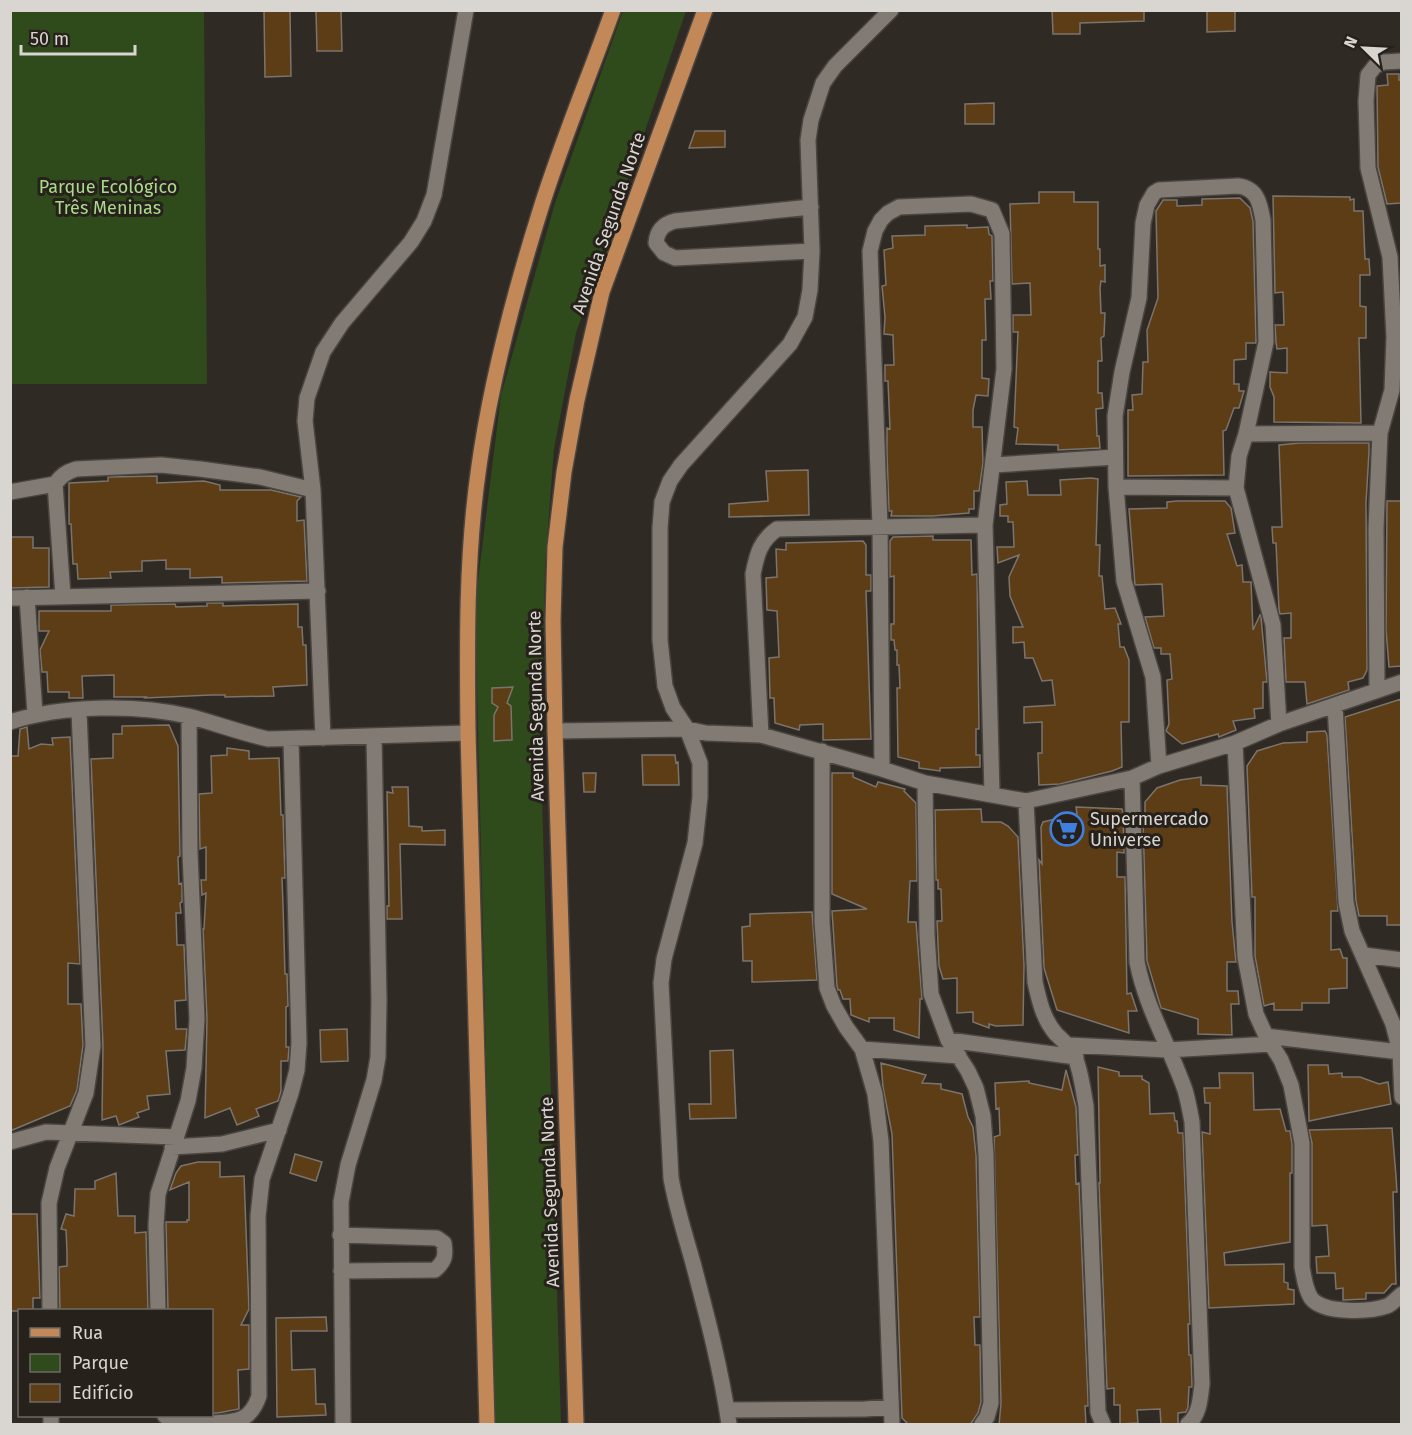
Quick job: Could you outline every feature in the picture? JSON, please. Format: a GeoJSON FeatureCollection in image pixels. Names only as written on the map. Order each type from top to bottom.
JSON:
{"type":"FeatureCollection","features":[{"type":"Feature","properties":{"kind":"main road"},"geometry":{"type":"LineString","coordinates":[[487,1425],[468,733],[467,590],[478,467],[493,383],[517,288],[541,208],[613,10]]}},
{"type":"Feature","properties":{"kind":"main road","name":"Avenida Segunda Norte"},"geometry":{"type":"LineString","coordinates":[[576,1425],[555,730],[553,621],[555,547],[564,472],[577,400],[602,292],[705,10]]}},
{"type":"Feature","properties":{"kind":"street"},"geometry":{"type":"LineString","coordinates":[[323,738],[314,490],[305,421],[307,398],[323,352],[342,323],[411,242],[424,221],[434,195],[441,162],[466,10]]}},
{"type":"Feature","properties":{"kind":"street"},"geometry":{"type":"LineString","coordinates":[[891,10],[835,66],[824,82],[811,120],[808,140],[812,251],[810,291],[805,317],[790,344],[681,465],[669,482],[662,502],[660,528],[661,651],[665,686],[673,708],[687,729],[700,763],[700,797],[694,843],[664,959],[661,982],[671,1178],[676,1206],[723,1381],[728,1417],[891,1407]]}},
{"type":"Feature","properties":{"kind":"street"},"geometry":{"type":"LineString","coordinates":[[1377,690],[1376,528],[1380,433],[1397,390],[1390,257],[1368,168],[1365,101],[1368,75],[1375,66],[1384,62],[1401,61]]}},
{"type":"Feature","properties":{"kind":"street"},"geometry":{"type":"LineString","coordinates":[[1159,766],[1153,677],[1124,581],[1116,487],[1115,416],[1122,372],[1139,298],[1143,223],[1147,205],[1154,193],[1166,188],[1246,187],[1260,200],[1263,220],[1266,342],[1239,456],[1236,488],[1273,626],[1279,724]]}},
{"type":"Feature","properties":{"kind":"street"},"geometry":{"type":"LineString","coordinates":[[882,768],[880,526],[870,251],[875,231],[881,220],[899,207],[971,204],[992,210],[1002,234],[1004,369],[985,525],[992,794]]}},
{"type":"Feature","properties":{"kind":"street"},"geometry":{"type":"LineString","coordinates":[[810,207],[675,221],[662,227],[657,233],[656,243],[664,254],[675,258],[812,251]]}},
{"type":"Feature","properties":{"kind":"street"},"geometry":{"type":"LineString","coordinates":[[1246,434],[1380,433]]}},
{"type":"Feature","properties":{"kind":"street"},"geometry":{"type":"LineString","coordinates":[[994,465],[1116,457]]}},
{"type":"Feature","properties":{"kind":"street"},"geometry":{"type":"LineString","coordinates":[[63,596],[56,484],[60,477],[76,469],[161,465],[260,477],[314,490]]}},
{"type":"Feature","properties":{"kind":"street"},"geometry":{"type":"LineString","coordinates":[[10,492],[56,484]]}},
{"type":"Feature","properties":{"kind":"street"},"geometry":{"type":"LineString","coordinates":[[1116,487],[1236,488]]}},
{"type":"Feature","properties":{"kind":"street"},"geometry":{"type":"LineString","coordinates":[[761,735],[753,574],[757,552],[765,537],[777,529],[985,525]]}},
{"type":"Feature","properties":{"kind":"street"},"geometry":{"type":"LineString","coordinates":[[10,598],[318,591]]}},
{"type":"Feature","properties":{"kind":"street"},"geometry":{"type":"LineString","coordinates":[[27,597],[35,714]]}},
{"type":"Feature","properties":{"kind":"street"},"geometry":{"type":"LineString","coordinates":[[555,730],[687,729],[706,733],[761,735],[882,768],[926,783],[1026,801],[1132,778],[1159,766],[1234,743],[1279,724],[1401,682]]}},
{"type":"Feature","properties":{"kind":"street"},"geometry":{"type":"LineString","coordinates":[[1335,705],[1346,902],[1352,931],[1385,1004],[1400,1052],[1401,1097]]}},
{"type":"Feature","properties":{"kind":"street"},"geometry":{"type":"LineString","coordinates":[[10,722],[35,714],[125,708],[155,710],[189,717],[243,734],[268,739],[468,733]]}},
{"type":"Feature","properties":{"kind":"street"},"geometry":{"type":"LineString","coordinates":[[50,1309],[49,1203],[57,1168],[86,1093],[93,1046],[79,711]]}},
{"type":"Feature","properties":{"kind":"street"},"geometry":{"type":"LineString","coordinates":[[158,1309],[156,1225],[158,1194],[188,1101],[194,1068],[197,1019],[190,854],[189,717]]}},
{"type":"Feature","properties":{"kind":"street"},"geometry":{"type":"LineString","coordinates":[[343,1425],[341,1202],[346,1174],[374,1080],[378,1057],[374,736]]}},
{"type":"Feature","properties":{"kind":"street"},"geometry":{"type":"LineString","coordinates":[[166,1417],[172,1421],[185,1423],[232,1421],[243,1417],[256,1405],[259,1396],[258,1216],[262,1179],[295,1078],[299,1043],[291,739]]}},
{"type":"Feature","properties":{"kind":"street"},"geometry":{"type":"LineString","coordinates":[[1234,743],[1245,957],[1256,1014],[1291,1084],[1302,1143],[1304,1282],[1311,1298],[1320,1305],[1346,1310],[1388,1305],[1401,1294]]}},
{"type":"Feature","properties":{"kind":"street"},"geometry":{"type":"LineString","coordinates":[[822,751],[822,922],[827,988],[846,1027],[862,1049],[875,1094],[881,1141],[892,1425]]}},
{"type":"Feature","properties":{"kind":"street"},"geometry":{"type":"LineString","coordinates":[[1132,778],[1137,962],[1141,983],[1186,1092],[1192,1122],[1202,1384],[1194,1423]]}},
{"type":"Feature","properties":{"kind":"street"},"geometry":{"type":"LineString","coordinates":[[926,783],[927,934],[931,994],[948,1040],[976,1088],[981,1107],[986,1155],[991,1403],[982,1425]]}},
{"type":"Feature","properties":{"kind":"street"},"geometry":{"type":"LineString","coordinates":[[1026,801],[1035,982],[1046,1020],[1072,1051],[1086,1106],[1098,1412],[1103,1425]]}},
{"type":"Feature","properties":{"kind":"street"},"geometry":{"type":"LineString","coordinates":[[1364,956],[1401,960]]}},
{"type":"Feature","properties":{"kind":"street"},"geometry":{"type":"LineString","coordinates":[[948,1040],[1072,1051],[1167,1050],[1268,1040],[1400,1052]]}},
{"type":"Feature","properties":{"kind":"street"},"geometry":{"type":"LineString","coordinates":[[862,1049],[959,1056]]}},
{"type":"Feature","properties":{"kind":"street"},"geometry":{"type":"LineString","coordinates":[[10,1142],[46,1132],[71,1132],[174,1142],[222,1144],[279,1130]]}},
{"type":"Feature","properties":{"kind":"street"},"geometry":{"type":"LineString","coordinates":[[340,1235],[437,1238],[444,1243],[446,1253],[444,1262],[435,1270],[341,1271]]}},
{"type":"Feature","properties":{"kind":"green space","name":"Parque Ecológico Três Meninas"},"geometry":{"type":"Polygon","coordinates":[[[10,11],[204,11],[207,384],[11,384],[10,11]]]}},
{"type":"Feature","properties":{"kind":"green space"},"geometry":{"type":"Polygon","coordinates":[[[623,11],[686,11],[576,333],[554,449],[545,567],[541,766],[561,1424],[495,1424],[475,605],[501,395],[555,203],[623,11]]]}},
{"type":"Feature","properties":{"kind":"building"},"geometry":{"type":"Polygon","coordinates":[[[264,10],[290,10],[291,76],[265,77],[264,10]]]}},
{"type":"Feature","properties":{"kind":"building"},"geometry":{"type":"Polygon","coordinates":[[[316,10],[341,10],[342,51],[317,51],[316,10]]]}},
{"type":"Feature","properties":{"kind":"building"},"geometry":{"type":"Polygon","coordinates":[[[1052,10],[1144,10],[1144,21],[1080,23],[1080,34],[1053,34],[1052,10]]]}},
{"type":"Feature","properties":{"kind":"building"},"geometry":{"type":"Polygon","coordinates":[[[1207,10],[1235,10],[1235,31],[1207,32],[1207,10]]]}},
{"type":"Feature","properties":{"kind":"building"},"geometry":{"type":"Polygon","coordinates":[[[1387,74],[1399,74],[1399,80],[1401,80],[1401,203],[1387,204],[1378,167],[1377,86],[1388,85],[1387,74]]]}},
{"type":"Feature","properties":{"kind":"building"},"geometry":{"type":"Polygon","coordinates":[[[994,103],[994,124],[965,124],[965,104],[994,103]]]}},
{"type":"Feature","properties":{"kind":"building"},"geometry":{"type":"Polygon","coordinates":[[[695,131],[725,131],[725,147],[689,148],[695,131]]]}},
{"type":"Feature","properties":{"kind":"building"},"geometry":{"type":"Polygon","coordinates":[[[1039,192],[1074,192],[1074,202],[1098,202],[1098,249],[1100,249],[1100,266],[1105,265],[1105,282],[1101,281],[1100,288],[1101,313],[1105,313],[1104,336],[1101,338],[1102,361],[1098,361],[1098,393],[1102,393],[1103,408],[1096,409],[1100,448],[1058,450],[1058,445],[1016,444],[1018,428],[1014,427],[1018,332],[1013,332],[1013,315],[1031,315],[1030,283],[1012,284],[1010,204],[1039,203],[1039,192]]]}},
{"type":"Feature","properties":{"kind":"building"},"geometry":{"type":"Polygon","coordinates":[[[1273,196],[1350,197],[1350,200],[1354,199],[1354,211],[1363,211],[1365,259],[1369,259],[1370,275],[1360,275],[1360,306],[1366,307],[1366,338],[1359,338],[1361,423],[1274,422],[1274,397],[1270,387],[1270,372],[1287,373],[1287,348],[1277,349],[1276,342],[1275,325],[1284,325],[1283,292],[1275,293],[1273,196]]]}},
{"type":"Feature","properties":{"kind":"building"},"geometry":{"type":"Polygon","coordinates":[[[1240,198],[1250,208],[1253,221],[1256,343],[1246,343],[1246,359],[1234,360],[1234,384],[1239,384],[1239,391],[1244,391],[1239,408],[1234,408],[1226,430],[1223,431],[1224,475],[1128,476],[1128,410],[1133,410],[1132,395],[1142,394],[1143,362],[1148,362],[1147,330],[1158,298],[1156,211],[1163,200],[1177,200],[1177,206],[1202,205],[1202,199],[1240,198]]]}},
{"type":"Feature","properties":{"kind":"building"},"geometry":{"type":"Polygon","coordinates":[[[967,225],[967,228],[988,227],[989,234],[992,236],[993,281],[990,281],[991,299],[985,299],[986,340],[982,340],[982,378],[989,379],[988,396],[976,395],[973,410],[973,427],[982,427],[983,463],[979,491],[974,491],[974,509],[969,509],[969,513],[891,516],[887,454],[887,428],[890,429],[885,365],[894,365],[893,335],[884,334],[882,286],[886,285],[884,250],[893,248],[892,236],[925,235],[925,226],[967,225]]]}},
{"type":"Feature","properties":{"kind":"building"},"geometry":{"type":"Polygon","coordinates":[[[1369,443],[1366,503],[1367,670],[1363,678],[1348,682],[1349,690],[1307,704],[1305,682],[1286,682],[1284,638],[1291,638],[1291,613],[1280,614],[1279,610],[1276,543],[1273,543],[1272,527],[1282,527],[1279,445],[1369,443]]]}},
{"type":"Feature","properties":{"kind":"building"},"geometry":{"type":"Polygon","coordinates":[[[808,470],[809,515],[729,517],[729,504],[768,501],[766,471],[808,470]]]}},
{"type":"Feature","properties":{"kind":"building"},"geometry":{"type":"Polygon","coordinates":[[[157,476],[157,483],[204,481],[220,485],[220,490],[271,490],[301,497],[297,501],[297,521],[304,520],[307,581],[222,583],[222,577],[190,578],[190,569],[166,569],[166,560],[142,561],[142,571],[110,572],[111,578],[78,579],[77,564],[73,564],[71,524],[69,524],[69,483],[108,481],[108,477],[157,476]]]}},
{"type":"Feature","properties":{"kind":"building"},"geometry":{"type":"Polygon","coordinates":[[[1098,479],[1096,545],[1100,545],[1099,576],[1102,576],[1105,609],[1115,608],[1121,624],[1118,624],[1120,647],[1124,647],[1129,660],[1129,722],[1121,722],[1122,767],[1060,784],[1039,785],[1038,753],[1042,753],[1042,722],[1024,723],[1024,707],[1055,705],[1052,680],[1042,681],[1033,658],[1025,658],[1024,642],[1013,643],[1013,627],[1023,627],[1010,596],[1009,577],[1019,555],[998,563],[997,547],[1014,547],[1013,522],[1008,522],[1008,516],[1000,516],[1000,505],[1007,504],[1006,482],[1027,481],[1028,495],[1061,495],[1060,480],[1098,479]]]}},
{"type":"Feature","properties":{"kind":"building"},"geometry":{"type":"Polygon","coordinates":[[[1225,501],[1231,508],[1235,533],[1227,534],[1237,566],[1242,565],[1243,582],[1251,582],[1253,630],[1260,615],[1261,617],[1267,682],[1263,682],[1263,708],[1254,709],[1255,718],[1233,721],[1236,730],[1219,737],[1218,734],[1182,744],[1166,731],[1169,724],[1167,680],[1172,679],[1170,654],[1161,654],[1161,648],[1154,648],[1145,617],[1164,616],[1162,584],[1135,585],[1129,509],[1167,508],[1167,502],[1225,501]]]}},
{"type":"Feature","properties":{"kind":"building"},"geometry":{"type":"Polygon","coordinates":[[[1387,501],[1401,501],[1401,666],[1389,667],[1386,630],[1387,501]]]}},
{"type":"Feature","properties":{"kind":"building"},"geometry":{"type":"Polygon","coordinates":[[[933,536],[933,540],[971,540],[972,575],[977,574],[979,729],[976,729],[976,755],[980,755],[980,767],[940,768],[940,771],[919,768],[919,762],[898,757],[897,688],[900,688],[897,650],[895,650],[894,640],[891,640],[891,624],[894,624],[894,576],[890,577],[890,541],[893,537],[933,536]]]}},
{"type":"Feature","properties":{"kind":"building"},"geometry":{"type":"Polygon","coordinates":[[[10,537],[33,537],[33,548],[49,548],[49,587],[11,588],[10,537]]]}},
{"type":"Feature","properties":{"kind":"building"},"geometry":{"type":"Polygon","coordinates":[[[863,541],[866,545],[866,575],[871,575],[871,591],[866,591],[871,739],[823,740],[823,724],[800,725],[799,730],[775,723],[774,698],[770,698],[769,658],[779,657],[777,611],[767,610],[766,578],[777,577],[776,549],[786,550],[786,543],[863,541]]]}},
{"type":"Feature","properties":{"kind":"building"},"geometry":{"type":"Polygon","coordinates":[[[207,603],[223,603],[223,606],[298,604],[298,627],[302,627],[303,645],[306,645],[307,685],[273,687],[274,696],[114,697],[114,675],[82,676],[83,698],[69,698],[69,692],[48,692],[47,672],[42,672],[40,650],[49,631],[39,631],[39,611],[111,611],[111,605],[175,604],[176,607],[207,606],[207,603]]]}},
{"type":"Feature","properties":{"kind":"building"},"geometry":{"type":"Polygon","coordinates":[[[513,687],[507,703],[511,706],[512,740],[494,741],[494,715],[498,707],[492,703],[492,688],[513,687]]]}},
{"type":"Feature","properties":{"kind":"building"},"geometry":{"type":"Polygon","coordinates":[[[1401,699],[1401,925],[1387,925],[1387,916],[1359,916],[1356,901],[1345,717],[1401,699]]]}},
{"type":"Feature","properties":{"kind":"building"},"geometry":{"type":"Polygon","coordinates":[[[169,725],[178,746],[180,856],[178,857],[182,902],[180,903],[181,913],[176,913],[177,945],[184,945],[186,1000],[175,1001],[176,1029],[187,1029],[185,1050],[166,1051],[170,1094],[147,1096],[149,1109],[137,1113],[139,1117],[119,1125],[116,1116],[102,1120],[103,1046],[91,759],[113,758],[113,734],[122,734],[122,726],[169,725]]]}},
{"type":"Feature","properties":{"kind":"building"},"geometry":{"type":"Polygon","coordinates":[[[27,727],[29,749],[41,744],[53,745],[52,738],[70,737],[80,964],[68,963],[68,1004],[81,1004],[83,1045],[77,1090],[70,1106],[10,1131],[10,756],[18,756],[20,729],[27,727]]]}},
{"type":"Feature","properties":{"kind":"building"},"geometry":{"type":"Polygon","coordinates":[[[1325,731],[1338,911],[1331,911],[1331,950],[1340,949],[1343,958],[1347,958],[1347,988],[1329,989],[1329,1003],[1302,1003],[1302,1010],[1274,1010],[1274,1003],[1264,1006],[1255,956],[1255,897],[1252,897],[1247,766],[1257,751],[1283,743],[1307,742],[1307,732],[1325,731]]]}},
{"type":"Feature","properties":{"kind":"building"},"geometry":{"type":"Polygon","coordinates":[[[227,748],[249,751],[249,759],[279,758],[285,878],[282,878],[285,974],[287,974],[286,1047],[289,1047],[288,1061],[281,1061],[281,1091],[278,1101],[256,1109],[259,1116],[237,1125],[230,1108],[205,1118],[207,1019],[203,929],[206,893],[202,895],[201,880],[206,880],[206,847],[200,849],[199,794],[212,793],[211,756],[227,755],[227,748]]]}},
{"type":"Feature","properties":{"kind":"building"},"geometry":{"type":"Polygon","coordinates":[[[642,755],[675,755],[676,763],[678,762],[679,785],[643,785],[642,755]]]}},
{"type":"Feature","properties":{"kind":"building"},"geometry":{"type":"Polygon","coordinates":[[[583,773],[596,773],[595,792],[584,792],[583,773]]]}},
{"type":"Feature","properties":{"kind":"building"},"geometry":{"type":"Polygon","coordinates":[[[832,773],[853,773],[853,777],[876,787],[878,782],[905,789],[904,791],[916,803],[917,881],[910,881],[908,922],[916,922],[922,999],[920,999],[919,1038],[894,1030],[894,1018],[869,1018],[869,1022],[851,1015],[850,999],[843,999],[838,990],[832,911],[867,909],[832,894],[832,773]]]}},
{"type":"Feature","properties":{"kind":"building"},"geometry":{"type":"Polygon","coordinates":[[[1201,777],[1201,785],[1227,786],[1232,922],[1236,962],[1227,962],[1227,991],[1238,991],[1239,1004],[1231,1004],[1232,1035],[1198,1034],[1198,1019],[1161,1008],[1147,961],[1143,821],[1145,822],[1145,802],[1157,788],[1180,780],[1201,777]]]}},
{"type":"Feature","properties":{"kind":"building"},"geometry":{"type":"Polygon","coordinates":[[[392,787],[408,787],[409,826],[422,827],[422,831],[445,830],[445,845],[400,844],[402,919],[387,919],[387,906],[389,906],[387,792],[393,793],[392,787]]]}},
{"type":"Feature","properties":{"kind":"building"},"geometry":{"type":"Polygon","coordinates":[[[1076,807],[1122,809],[1123,813],[1124,853],[1117,852],[1117,877],[1125,877],[1127,994],[1131,993],[1137,1011],[1128,1011],[1129,1033],[1057,1010],[1044,968],[1039,860],[1042,864],[1041,827],[1043,822],[1077,814],[1076,807]]]}},
{"type":"Feature","properties":{"kind":"building"},"geometry":{"type":"Polygon","coordinates":[[[981,809],[982,822],[1001,822],[1018,837],[1024,965],[1023,1025],[989,1024],[989,1028],[973,1022],[973,1012],[957,1013],[957,978],[943,979],[939,966],[937,921],[942,921],[941,889],[938,889],[938,880],[936,880],[935,810],[981,809]]]}},
{"type":"Feature","properties":{"kind":"building"},"geometry":{"type":"Polygon","coordinates":[[[812,912],[817,980],[752,982],[752,961],[743,961],[742,927],[750,926],[750,914],[812,912]]]}},
{"type":"Feature","properties":{"kind":"building"},"geometry":{"type":"Polygon","coordinates":[[[347,1029],[348,1061],[321,1062],[320,1030],[347,1029]]]}},
{"type":"Feature","properties":{"kind":"building"},"geometry":{"type":"Polygon","coordinates":[[[733,1050],[736,1118],[690,1119],[689,1104],[711,1104],[710,1051],[733,1050]]]}},
{"type":"Feature","properties":{"kind":"building"},"geometry":{"type":"Polygon","coordinates":[[[881,1063],[926,1075],[922,1083],[941,1084],[941,1089],[962,1094],[973,1127],[976,1155],[980,1317],[974,1317],[975,1345],[980,1345],[981,1402],[978,1413],[970,1425],[909,1425],[902,1418],[892,1134],[881,1063]]]}},
{"type":"Feature","properties":{"kind":"building"},"geometry":{"type":"Polygon","coordinates":[[[1308,1065],[1328,1065],[1329,1074],[1342,1073],[1342,1077],[1360,1077],[1379,1084],[1388,1082],[1391,1104],[1309,1121],[1308,1065]]]}},
{"type":"Feature","properties":{"kind":"building"},"geometry":{"type":"Polygon","coordinates":[[[1098,1067],[1119,1072],[1119,1076],[1142,1076],[1142,1079],[1149,1083],[1150,1114],[1174,1113],[1178,1133],[1183,1133],[1190,1324],[1188,1324],[1189,1355],[1191,1355],[1192,1387],[1189,1387],[1186,1412],[1178,1413],[1178,1425],[1161,1425],[1160,1409],[1137,1410],[1138,1423],[1120,1424],[1120,1405],[1114,1405],[1114,1388],[1107,1389],[1099,1183],[1098,1067]]]}},
{"type":"Feature","properties":{"kind":"building"},"geometry":{"type":"Polygon","coordinates":[[[1066,1070],[1076,1107],[1078,1155],[1075,1155],[1076,1184],[1079,1183],[1088,1400],[1088,1406],[1085,1406],[1086,1425],[999,1425],[1001,1403],[994,1137],[1000,1135],[995,1083],[1029,1081],[1029,1083],[1062,1090],[1066,1070]]]}},
{"type":"Feature","properties":{"kind":"building"},"geometry":{"type":"Polygon","coordinates":[[[1219,1073],[1253,1073],[1254,1110],[1280,1109],[1286,1131],[1290,1131],[1292,1144],[1290,1242],[1224,1253],[1225,1265],[1284,1264],[1284,1282],[1288,1283],[1288,1289],[1294,1290],[1294,1304],[1209,1308],[1202,1132],[1210,1134],[1210,1103],[1205,1103],[1204,1088],[1220,1088],[1219,1073]]]}},
{"type":"Feature","properties":{"kind":"building"},"geometry":{"type":"Polygon","coordinates":[[[1392,1128],[1397,1192],[1393,1192],[1396,1284],[1392,1284],[1384,1293],[1366,1293],[1366,1299],[1343,1300],[1343,1288],[1336,1289],[1335,1273],[1317,1273],[1316,1257],[1329,1256],[1327,1225],[1312,1226],[1312,1143],[1309,1130],[1392,1128]]]}},
{"type":"Feature","properties":{"kind":"building"},"geometry":{"type":"Polygon","coordinates":[[[295,1154],[322,1162],[316,1181],[290,1173],[295,1154]]]}},
{"type":"Feature","properties":{"kind":"building"},"geometry":{"type":"Polygon","coordinates":[[[198,1162],[220,1162],[220,1177],[244,1176],[249,1309],[241,1325],[249,1325],[249,1369],[238,1370],[239,1409],[213,1413],[213,1309],[168,1309],[166,1222],[187,1222],[189,1220],[189,1182],[170,1190],[181,1166],[198,1162]]]}},
{"type":"Feature","properties":{"kind":"building"},"geometry":{"type":"Polygon","coordinates":[[[116,1173],[118,1216],[135,1216],[135,1233],[146,1232],[148,1309],[60,1309],[59,1267],[67,1266],[66,1230],[61,1229],[66,1214],[74,1216],[75,1189],[95,1189],[95,1181],[116,1173]]]}},
{"type":"Feature","properties":{"kind":"building"},"geometry":{"type":"Polygon","coordinates":[[[10,1214],[37,1214],[40,1298],[33,1298],[33,1309],[10,1311],[10,1214]]]}},
{"type":"Feature","properties":{"kind":"building"},"geometry":{"type":"Polygon","coordinates":[[[326,1317],[327,1331],[291,1331],[292,1370],[315,1369],[316,1404],[325,1404],[326,1415],[277,1417],[276,1318],[326,1317]]]}},
{"type":"Feature","properties":{"kind":"place","name":"Supermercado Universe"},"geometry":{"type":"Point","coordinates":[1067,829]}}]}
